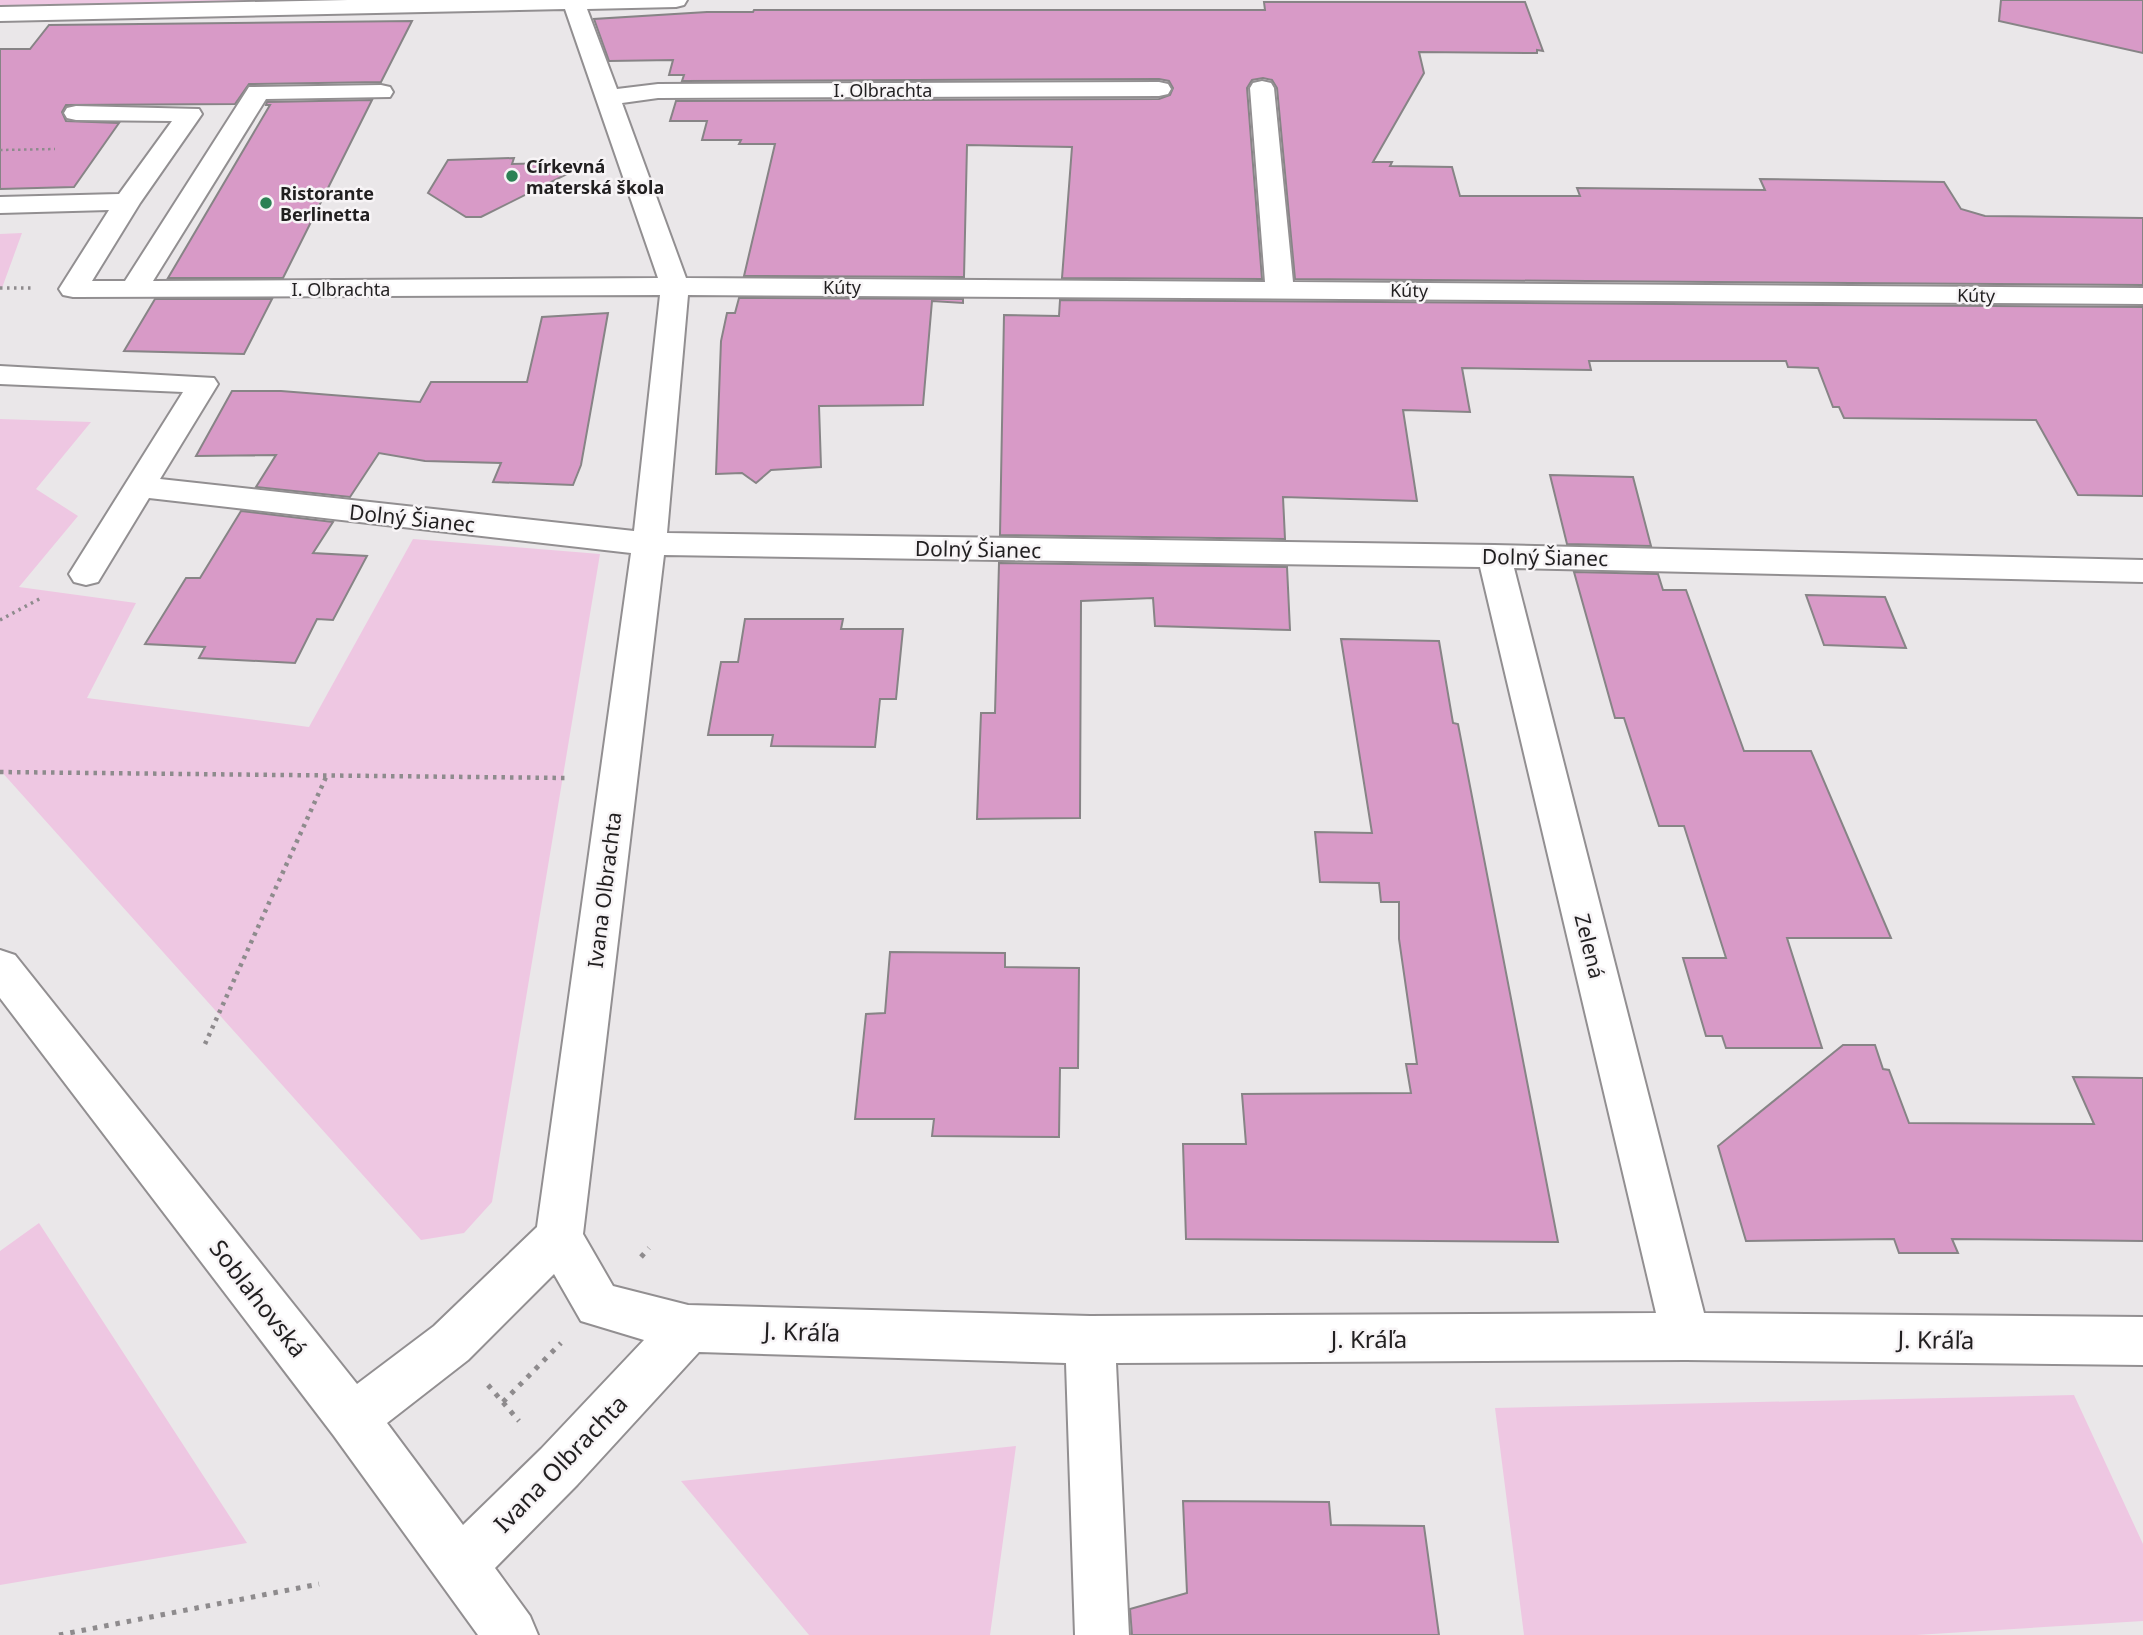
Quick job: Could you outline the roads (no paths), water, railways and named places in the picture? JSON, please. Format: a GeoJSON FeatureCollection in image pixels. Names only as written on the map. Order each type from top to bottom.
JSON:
{"type":"FeatureCollection","features":[{"type":"Feature","properties":{"kind":"street"},"geometry":{"type":"LineString","coordinates":[[3,14],[28,0]]}},
{"type":"Feature","properties":{"kind":"street"},"geometry":{"type":"LineString","coordinates":[[3,14],[676,0]]}},
{"type":"Feature","properties":{"kind":"street"},"geometry":{"type":"LineString","coordinates":[[573,1],[675,286],[649,544]]}},
{"type":"Feature","properties":{"kind":"street"},"geometry":{"type":"LineString","coordinates":[[1262,88],[1280,289]]}},
{"type":"Feature","properties":{"kind":"street","name":"I. Olbrachta"},"geometry":{"type":"LineString","coordinates":[[607,98],[659,91],[1159,89]]}},
{"type":"Feature","properties":{"kind":"street"},"geometry":{"type":"LineString","coordinates":[[134,290],[258,92],[381,92]]}},
{"type":"Feature","properties":{"kind":"street"},"geometry":{"type":"LineString","coordinates":[[0,205],[127,202],[190,114],[76,113]]}},
{"type":"Feature","properties":{"kind":"street","name":"I. Olbrachta"},"geometry":{"type":"LineString","coordinates":[[127,202],[73,289],[675,286]]}},
{"type":"Feature","properties":{"kind":"street","name":"Kúty"},"geometry":{"type":"LineString","coordinates":[[675,286],[2143,296]]}},
{"type":"Feature","properties":{"kind":"street"},"geometry":{"type":"LineString","coordinates":[[0,375],[203,384],[86,574]]}},
{"type":"Feature","properties":{"kind":"street","name":"Dolný Šianec"},"geometry":{"type":"LineString","coordinates":[[140,487],[649,544],[1494,556],[2143,571]]}},
{"type":"Feature","properties":{"kind":"street","name":"Ivana Olbrachta"},"geometry":{"type":"LineString","coordinates":[[559,1237],[649,544]]}},
{"type":"Feature","properties":{"kind":"street","name":"Zelená"},"geometry":{"type":"LineString","coordinates":[[1494,556],[1686,1336]]}},
{"type":"Feature","properties":{"kind":"street","name":"Soblahovská"},"geometry":{"type":"LineString","coordinates":[[0,967],[352,1418],[511,1635]]}},
{"type":"Feature","properties":{"kind":"street"},"geometry":{"type":"LineString","coordinates":[[352,1418],[452,1343],[559,1237]]}},
{"type":"Feature","properties":{"kind":"street","name":"J. Kráľa"},"geometry":{"type":"LineString","coordinates":[[559,1237],[598,1305],[688,1328],[1090,1340],[1686,1336],[2140,1348]]}},
{"type":"Feature","properties":{"kind":"street","name":"Ivana Olbrachta"},"geometry":{"type":"LineString","coordinates":[[459,1566],[559,1467],[688,1328]]}},
{"type":"Feature","properties":{"kind":"street"},"geometry":{"type":"LineString","coordinates":[[1090,1340],[1102,1635]]}},
{"type":"Feature","properties":{"kind":"place","name":"Církevná materská škola"},"geometry":{"type":"Point","coordinates":[512,176]}},
{"type":"Feature","properties":{"kind":"place","name":"Ristorante Berlinetta"},"geometry":{"type":"Point","coordinates":[266,203]}}]}
